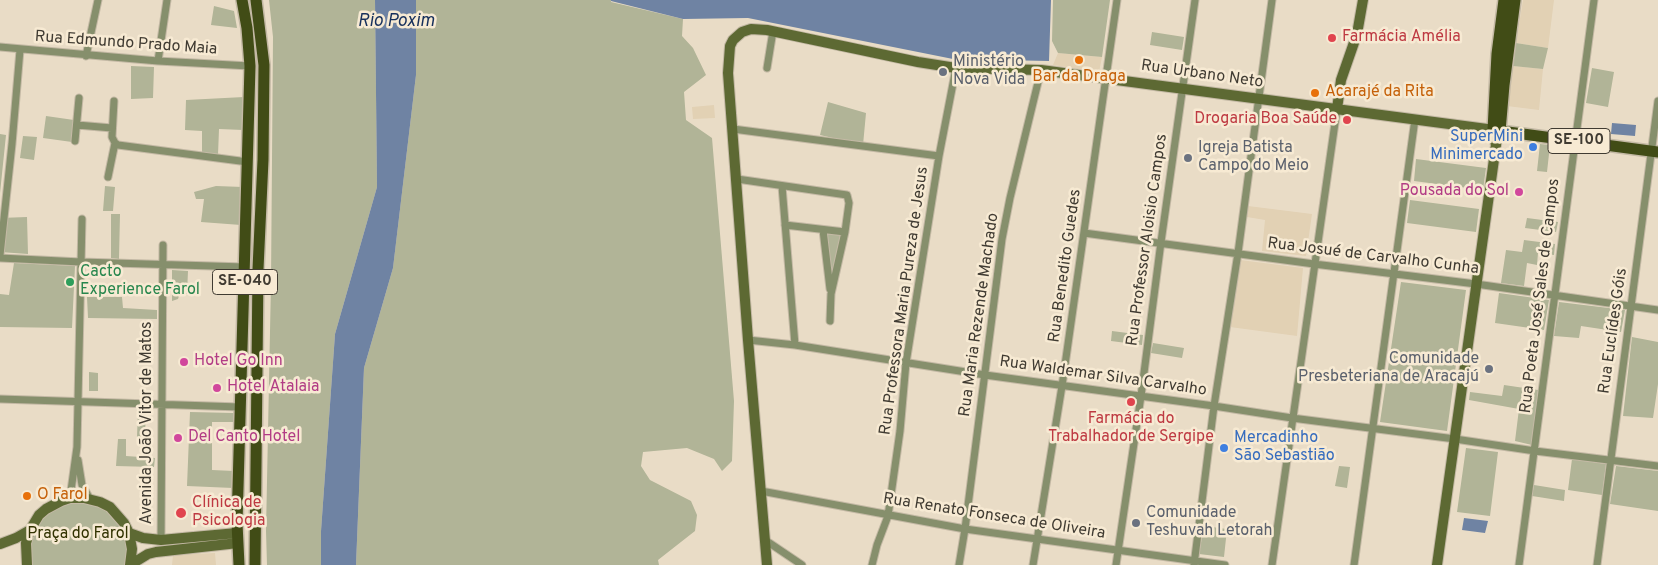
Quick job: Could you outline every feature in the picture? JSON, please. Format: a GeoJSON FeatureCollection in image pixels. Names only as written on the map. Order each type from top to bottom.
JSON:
{"type":"FeatureCollection","features":[{"type":"Feature","properties":{"kind":"main road","name":"SE-040"},"geometry":{"type":"LineString","coordinates":[[239,565],[240,407],[250,66],[247,28],[242,0]]}},
{"type":"Feature","properties":{"kind":"main road","name":"SE-040"},"geometry":{"type":"LineString","coordinates":[[255,565],[258,269],[263,160],[264,65],[256,0]]}},
{"type":"Feature","properties":{"kind":"main road"},"geometry":{"type":"LineString","coordinates":[[1496,130],[1497,54],[1504,0]]}},
{"type":"Feature","properties":{"kind":"main road"},"geometry":{"type":"LineString","coordinates":[[1496,130],[1515,0]]}},
{"type":"Feature","properties":{"kind":"main road","name":"Rua Urbano Neto"},"geometry":{"type":"LineString","coordinates":[[1496,130],[1655,151]]}},
{"type":"Feature","properties":{"kind":"main road"},"geometry":{"type":"LineString","coordinates":[[249,565],[248,554],[240,538],[255,522]]}},
{"type":"Feature","properties":{"kind":"street"},"geometry":{"type":"LineString","coordinates":[[86,56],[98,0]]}},
{"type":"Feature","properties":{"kind":"street"},"geometry":{"type":"LineString","coordinates":[[158,62],[167,0]]}},
{"type":"Feature","properties":{"kind":"street","name":"Rua Benedito Guedes"},"geometry":{"type":"LineString","coordinates":[[1034,565],[1062,386],[1117,0]]}},
{"type":"Feature","properties":{"kind":"street","name":"Rua Professor Aloisio Campos"},"geometry":{"type":"LineString","coordinates":[[1116,565],[1195,0]]}},
{"type":"Feature","properties":{"kind":"street"},"geometry":{"type":"LineString","coordinates":[[1194,563],[1214,406],[1238,254],[1272,0]]}},
{"type":"Feature","properties":{"kind":"street"},"geometry":{"type":"LineString","coordinates":[[1272,565],[1336,109],[1341,80],[1357,34],[1361,0]]}},
{"type":"Feature","properties":{"kind":"street","name":"Rua Poeta José Sales de Campos"},"geometry":{"type":"LineString","coordinates":[[1519,565],[1594,0]]}},
{"type":"Feature","properties":{"kind":"street","name":"Rua Urbano Neto"},"geometry":{"type":"LineString","coordinates":[[732,130],[728,73],[729,54],[733,40],[742,32],[750,29],[773,31],[918,62],[956,68],[1041,70],[1496,130]]}},
{"type":"Feature","properties":{"kind":"street"},"geometry":{"type":"LineString","coordinates":[[767,68],[773,31]]}},
{"type":"Feature","properties":{"kind":"street","name":"Rua Edmundo Prado Maia"},"geometry":{"type":"LineString","coordinates":[[0,47],[158,62],[250,66]]}},
{"type":"Feature","properties":{"kind":"street"},"geometry":{"type":"LineString","coordinates":[[20,50],[0,256],[81,262],[245,267]]}},
{"type":"Feature","properties":{"kind":"street","name":"Rua Professora Maria Pureza de Jesus"},"geometry":{"type":"LineString","coordinates":[[872,565],[876,545],[888,516],[900,431],[906,363],[939,156],[956,68]]}},
{"type":"Feature","properties":{"kind":"street","name":"Rua Maria Rezende Machado"},"geometry":{"type":"LineString","coordinates":[[959,565],[1002,239],[1041,70]]}},
{"type":"Feature","properties":{"kind":"street"},"geometry":{"type":"LineString","coordinates":[[75,142],[79,98]]}},
{"type":"Feature","properties":{"kind":"street"},"geometry":{"type":"LineString","coordinates":[[108,177],[113,140],[114,101]]}},
{"type":"Feature","properties":{"kind":"street","name":"Rua Euclídes Góis"},"geometry":{"type":"LineString","coordinates":[[1597,565],[1631,306],[1655,151],[1658,101]]}},
{"type":"Feature","properties":{"kind":"street"},"geometry":{"type":"LineString","coordinates":[[1354,565],[1415,119]]}},
{"type":"Feature","properties":{"kind":"street"},"geometry":{"type":"LineString","coordinates":[[76,125],[112,128]]}},
{"type":"Feature","properties":{"kind":"street"},"geometry":{"type":"LineString","coordinates":[[767,565],[732,130],[939,156]]}},
{"type":"Feature","properties":{"kind":"street"},"geometry":{"type":"LineString","coordinates":[[1437,565],[1496,130]]}},
{"type":"Feature","properties":{"kind":"street"},"geometry":{"type":"LineString","coordinates":[[113,140],[118,145],[248,162]]}},
{"type":"Feature","properties":{"kind":"street"},"geometry":{"type":"LineString","coordinates":[[736,179],[847,195],[849,199],[845,232],[830,294]]}},
{"type":"Feature","properties":{"kind":"street"},"geometry":{"type":"LineString","coordinates":[[782,186],[795,345]]}},
{"type":"Feature","properties":{"kind":"street"},"geometry":{"type":"LineString","coordinates":[[70,498],[77,447],[79,401],[82,219]]}},
{"type":"Feature","properties":{"kind":"street"},"geometry":{"type":"LineString","coordinates":[[785,225],[845,232]]}},
{"type":"Feature","properties":{"kind":"street"},"geometry":{"type":"LineString","coordinates":[[823,230],[830,294],[830,321]]}},
{"type":"Feature","properties":{"kind":"street","name":"Rua Josué de Carvalho Cunha"},"geometry":{"type":"LineString","coordinates":[[1084,232],[1658,310]]}},
{"type":"Feature","properties":{"kind":"street","name":"Avenida João Vitor de Matos"},"geometry":{"type":"LineString","coordinates":[[161,540],[163,245]]}},
{"type":"Feature","properties":{"kind":"street","name":"Rua Waldemar Silva Carvalho"},"geometry":{"type":"LineString","coordinates":[[748,340],[795,345],[985,376],[1455,439],[1535,452],[1658,466]]}},
{"type":"Feature","properties":{"kind":"street"},"geometry":{"type":"LineString","coordinates":[[0,399],[240,407]]}},
{"type":"Feature","properties":{"kind":"street"},"geometry":{"type":"LineString","coordinates":[[77,447],[82,485],[90,499]]}},
{"type":"Feature","properties":{"kind":"street","name":"Rua Renato Fonseca de Oliveira"},"geometry":{"type":"LineString","coordinates":[[761,491],[888,516],[1194,563],[1225,565]]}},
{"type":"Feature","properties":{"kind":"street"},"geometry":{"type":"LineString","coordinates":[[28,565],[26,543],[36,518],[53,504],[70,498],[90,499],[100,502],[114,511],[124,523],[129,533],[132,549],[130,565]]}},
{"type":"Feature","properties":{"kind":"street"},"geometry":{"type":"LineString","coordinates":[[0,544],[30,530]]}},
{"type":"Feature","properties":{"kind":"street"},"geometry":{"type":"LineString","coordinates":[[129,533],[143,538],[161,540],[240,538]]}},
{"type":"Feature","properties":{"kind":"street"},"geometry":{"type":"LineString","coordinates":[[130,565],[148,554],[156,552],[240,538]]}},
{"type":"Feature","properties":{"kind":"street"},"geometry":{"type":"LineString","coordinates":[[765,540],[802,565]]}},
{"type":"Feature","properties":{"kind":"shaded area"},"geometry":{"type":"Polygon","coordinates":[[[1523,0],[1554,0],[1548,48],[1516,43],[1523,0]]]}},
{"type":"Feature","properties":{"kind":"shaded area"},"geometry":{"type":"Polygon","coordinates":[[[1058,53],[1102,57],[1099,72],[1053,65],[1058,53]]]}},
{"type":"Feature","properties":{"kind":"shaded area"},"geometry":{"type":"Polygon","coordinates":[[[1513,66],[1543,69],[1539,110],[1507,106],[1513,66]]]}},
{"type":"Feature","properties":{"kind":"shaded area"},"geometry":{"type":"Polygon","coordinates":[[[714,105],[715,118],[693,119],[692,107],[714,105]]]}},
{"type":"Feature","properties":{"kind":"shaded area"},"geometry":{"type":"Polygon","coordinates":[[[1248,206],[1312,214],[1306,256],[1262,251],[1265,220],[1247,217],[1248,206]]]}},
{"type":"Feature","properties":{"kind":"shaded area"},"geometry":{"type":"Polygon","coordinates":[[[1240,260],[1303,268],[1297,336],[1230,327],[1240,260]]]}},
{"type":"Feature","properties":{"kind":"shaded area"},"geometry":{"type":"Polygon","coordinates":[[[215,553],[216,565],[172,565],[173,555],[215,553]]]}},
{"type":"Feature","properties":{"kind":"green space"},"geometry":{"type":"Polygon","coordinates":[[[269,0],[375,0],[377,187],[335,334],[321,531],[321,565],[267,565],[273,37],[269,0]]]}},
{"type":"Feature","properties":{"kind":"green space"},"geometry":{"type":"Polygon","coordinates":[[[416,0],[611,0],[611,2],[683,19],[682,36],[693,48],[706,75],[684,92],[686,120],[712,138],[734,401],[732,461],[722,471],[714,459],[687,448],[643,452],[641,466],[650,480],[691,501],[697,515],[695,531],[658,560],[659,565],[356,565],[364,368],[393,268],[416,75],[416,0]]]}},
{"type":"Feature","properties":{"kind":"green space"},"geometry":{"type":"Polygon","coordinates":[[[1053,0],[1110,0],[1102,57],[1058,53],[1052,41],[1053,0]]]}},
{"type":"Feature","properties":{"kind":"green space"},"geometry":{"type":"Polygon","coordinates":[[[214,6],[234,11],[237,28],[211,25],[214,6]]]}},
{"type":"Feature","properties":{"kind":"green space"},"geometry":{"type":"Polygon","coordinates":[[[1152,32],[1184,37],[1182,50],[1150,45],[1152,32]]]}},
{"type":"Feature","properties":{"kind":"green space"},"geometry":{"type":"Polygon","coordinates":[[[1516,43],[1548,48],[1543,69],[1513,66],[1516,43]]]}},
{"type":"Feature","properties":{"kind":"green space"},"geometry":{"type":"Polygon","coordinates":[[[131,66],[154,67],[153,98],[131,99],[131,66]]]}},
{"type":"Feature","properties":{"kind":"green space"},"geometry":{"type":"Polygon","coordinates":[[[1592,68],[1614,72],[1608,107],[1586,103],[1592,68]]]}},
{"type":"Feature","properties":{"kind":"green space"},"geometry":{"type":"Polygon","coordinates":[[[244,97],[243,130],[219,129],[218,155],[202,153],[202,131],[185,130],[186,100],[244,97]]]}},
{"type":"Feature","properties":{"kind":"green space"},"geometry":{"type":"Polygon","coordinates":[[[828,102],[866,113],[863,145],[820,135],[828,102]]]}},
{"type":"Feature","properties":{"kind":"green space"},"geometry":{"type":"Polygon","coordinates":[[[46,116],[74,120],[72,142],[43,138],[46,116]]]}},
{"type":"Feature","properties":{"kind":"green space"},"geometry":{"type":"Polygon","coordinates":[[[0,134],[6,135],[0,193],[0,134]]]}},
{"type":"Feature","properties":{"kind":"green space"},"geometry":{"type":"Polygon","coordinates":[[[23,136],[37,137],[34,160],[20,158],[23,136]]]}},
{"type":"Feature","properties":{"kind":"green space"},"geometry":{"type":"Polygon","coordinates":[[[1540,144],[1550,145],[1547,172],[1537,171],[1540,144]]]}},
{"type":"Feature","properties":{"kind":"green space"},"geometry":{"type":"Polygon","coordinates":[[[1416,159],[1486,168],[1483,190],[1414,181],[1416,159]]]}},
{"type":"Feature","properties":{"kind":"green space"},"geometry":{"type":"Polygon","coordinates":[[[105,186],[115,187],[113,211],[103,211],[105,186]]]}},
{"type":"Feature","properties":{"kind":"green space"},"geometry":{"type":"Polygon","coordinates":[[[216,186],[243,187],[241,225],[201,222],[204,199],[196,199],[194,192],[216,186]]]}},
{"type":"Feature","properties":{"kind":"green space"},"geometry":{"type":"Polygon","coordinates":[[[1410,200],[1479,209],[1476,232],[1407,223],[1410,200]]]}},
{"type":"Feature","properties":{"kind":"green space"},"geometry":{"type":"Polygon","coordinates":[[[111,214],[120,214],[119,259],[111,258],[111,214]]]}},
{"type":"Feature","properties":{"kind":"green space"},"geometry":{"type":"Polygon","coordinates":[[[27,217],[28,254],[0,252],[0,218],[27,217]]]}},
{"type":"Feature","properties":{"kind":"green space"},"geometry":{"type":"Polygon","coordinates":[[[1527,218],[1558,222],[1556,232],[1525,228],[1527,218]]]}},
{"type":"Feature","properties":{"kind":"green space"},"geometry":{"type":"Polygon","coordinates":[[[827,234],[841,235],[831,278],[827,234]]]}},
{"type":"Feature","properties":{"kind":"green space"},"geometry":{"type":"Polygon","coordinates":[[[1524,240],[1555,244],[1554,255],[1538,253],[1537,265],[1527,263],[1524,286],[1501,283],[1506,250],[1522,252],[1524,240]]]}},
{"type":"Feature","properties":{"kind":"green space"},"geometry":{"type":"Polygon","coordinates":[[[14,263],[75,266],[72,328],[0,327],[0,294],[9,295],[14,263]]]}},
{"type":"Feature","properties":{"kind":"green space"},"geometry":{"type":"Polygon","coordinates":[[[172,270],[188,271],[187,294],[180,293],[178,299],[172,301],[172,270]]]}},
{"type":"Feature","properties":{"kind":"green space"},"geometry":{"type":"Polygon","coordinates":[[[1401,282],[1466,290],[1447,431],[1380,422],[1401,282]]]}},
{"type":"Feature","properties":{"kind":"green space"},"geometry":{"type":"Polygon","coordinates":[[[1499,293],[1549,300],[1544,330],[1495,323],[1499,293]]]}},
{"type":"Feature","properties":{"kind":"green space"},"geometry":{"type":"Polygon","coordinates":[[[87,297],[122,297],[123,308],[157,310],[157,319],[88,318],[87,297]]]}},
{"type":"Feature","properties":{"kind":"green space"},"geometry":{"type":"Polygon","coordinates":[[[1559,302],[1625,310],[1621,332],[1581,326],[1579,338],[1554,336],[1559,302]]]}},
{"type":"Feature","properties":{"kind":"green space"},"geometry":{"type":"Polygon","coordinates":[[[1112,331],[1143,335],[1142,345],[1111,341],[1112,331]]]}},
{"type":"Feature","properties":{"kind":"green space"},"geometry":{"type":"Polygon","coordinates":[[[1632,337],[1658,342],[1658,384],[1653,418],[1623,416],[1632,337]]]}},
{"type":"Feature","properties":{"kind":"green space"},"geometry":{"type":"Polygon","coordinates":[[[1153,343],[1184,348],[1182,358],[1151,353],[1153,343]]]}},
{"type":"Feature","properties":{"kind":"green space"},"geometry":{"type":"Polygon","coordinates":[[[89,372],[98,373],[98,391],[89,391],[89,372]]]}},
{"type":"Feature","properties":{"kind":"green space"},"geometry":{"type":"Polygon","coordinates":[[[1504,385],[1538,390],[1532,445],[1515,441],[1519,409],[1469,400],[1470,392],[1502,396],[1504,385]]]}},
{"type":"Feature","properties":{"kind":"green space"},"geometry":{"type":"Polygon","coordinates":[[[138,410],[146,410],[145,437],[137,437],[138,410]]]}},
{"type":"Feature","properties":{"kind":"green space"},"geometry":{"type":"Polygon","coordinates":[[[190,412],[234,413],[234,422],[212,422],[212,470],[234,471],[233,488],[187,486],[190,412]]]}},
{"type":"Feature","properties":{"kind":"green space"},"geometry":{"type":"Polygon","coordinates":[[[118,439],[126,439],[126,456],[155,458],[154,467],[116,466],[118,439]]]}},
{"type":"Feature","properties":{"kind":"green space"},"geometry":{"type":"Polygon","coordinates":[[[1466,448],[1498,452],[1490,516],[1457,512],[1466,448]]]}},
{"type":"Feature","properties":{"kind":"green space"},"geometry":{"type":"Polygon","coordinates":[[[1572,459],[1606,464],[1602,495],[1568,490],[1572,459]]]}},
{"type":"Feature","properties":{"kind":"green space"},"geometry":{"type":"Polygon","coordinates":[[[1339,466],[1350,467],[1347,488],[1335,486],[1339,466]]]}},
{"type":"Feature","properties":{"kind":"green space"},"geometry":{"type":"Polygon","coordinates":[[[1616,466],[1658,471],[1658,511],[1610,504],[1616,466]]]}},
{"type":"Feature","properties":{"kind":"green space"},"geometry":{"type":"Polygon","coordinates":[[[1534,485],[1565,490],[1564,501],[1532,496],[1534,485]]]}},
{"type":"Feature","properties":{"kind":"green space","name":"Praça do Farol"},"geometry":{"type":"Polygon","coordinates":[[[90,499],[124,523],[130,565],[27,565],[30,530],[53,504],[90,499]]]}},
{"type":"Feature","properties":{"kind":"green space"},"geometry":{"type":"Polygon","coordinates":[[[1204,526],[1227,529],[1224,557],[1199,554],[1204,526]]]}},
{"type":"Feature","properties":{"kind":"water","name":"Rio Poxim"},"geometry":{"type":"Polygon","coordinates":[[[375,0],[416,0],[416,75],[393,268],[364,368],[356,565],[321,565],[321,531],[335,334],[377,187],[375,0]]]}},
{"type":"Feature","properties":{"kind":"water"},"geometry":{"type":"Polygon","coordinates":[[[611,0],[1051,0],[1049,61],[953,59],[748,18],[683,19],[611,0]]]}},
{"type":"Feature","properties":{"kind":"water"},"geometry":{"type":"Polygon","coordinates":[[[1612,123],[1636,125],[1635,136],[1611,134],[1612,123]]]}},
{"type":"Feature","properties":{"kind":"water"},"geometry":{"type":"Polygon","coordinates":[[[1464,518],[1488,521],[1485,533],[1462,530],[1464,518]]]}},
{"type":"Feature","properties":{"kind":"place","name":"Farmácia Amélia"},"geometry":{"type":"Point","coordinates":[1332,38]}},
{"type":"Feature","properties":{"kind":"place","name":"Bar da Draga"},"geometry":{"type":"Point","coordinates":[1079,60]}},
{"type":"Feature","properties":{"kind":"place","name":"Ministério Nova Vida"},"geometry":{"type":"Point","coordinates":[943,72]}},
{"type":"Feature","properties":{"kind":"place","name":"Acarajé da Rita"},"geometry":{"type":"Point","coordinates":[1315,93]}},
{"type":"Feature","properties":{"kind":"place","name":"Drogaria Boa Saúde"},"geometry":{"type":"Point","coordinates":[1347,120]}},
{"type":"Feature","properties":{"kind":"place","name":"SuperMini Minimercado"},"geometry":{"type":"Point","coordinates":[1533,147]}},
{"type":"Feature","properties":{"kind":"place","name":"Igreja Batista Campo do Meio"},"geometry":{"type":"Point","coordinates":[1188,158]}},
{"type":"Feature","properties":{"kind":"place","name":"Pousada do Sol"},"geometry":{"type":"Point","coordinates":[1519,192]}},
{"type":"Feature","properties":{"kind":"place","name":"Cacto Experience Farol"},"geometry":{"type":"Point","coordinates":[70,282]}},
{"type":"Feature","properties":{"kind":"place","name":"Hotel Go Inn"},"geometry":{"type":"Point","coordinates":[184,362]}},
{"type":"Feature","properties":{"kind":"place","name":"Comunidade Presbeteriana de Aracajú"},"geometry":{"type":"Point","coordinates":[1489,369]}},
{"type":"Feature","properties":{"kind":"place","name":"Hotel Atalaia"},"geometry":{"type":"Point","coordinates":[217,388]}},
{"type":"Feature","properties":{"kind":"place","name":"Farmácia do Trabalhador de Sergipe"},"geometry":{"type":"Point","coordinates":[1131,402]}},
{"type":"Feature","properties":{"kind":"place","name":"Del Canto Hotel"},"geometry":{"type":"Point","coordinates":[178,438]}},
{"type":"Feature","properties":{"kind":"place","name":"Mercadinho São Sebastião"},"geometry":{"type":"Point","coordinates":[1224,448]}},
{"type":"Feature","properties":{"kind":"place","name":"O Farol"},"geometry":{"type":"Point","coordinates":[27,496]}},
{"type":"Feature","properties":{"kind":"place","name":"Clínica de Psicologia"},"geometry":{"type":"Point","coordinates":[181,513]}},
{"type":"Feature","properties":{"kind":"place","name":"Comunidade Teshuvah Letorah"},"geometry":{"type":"Point","coordinates":[1136,523]}}]}
